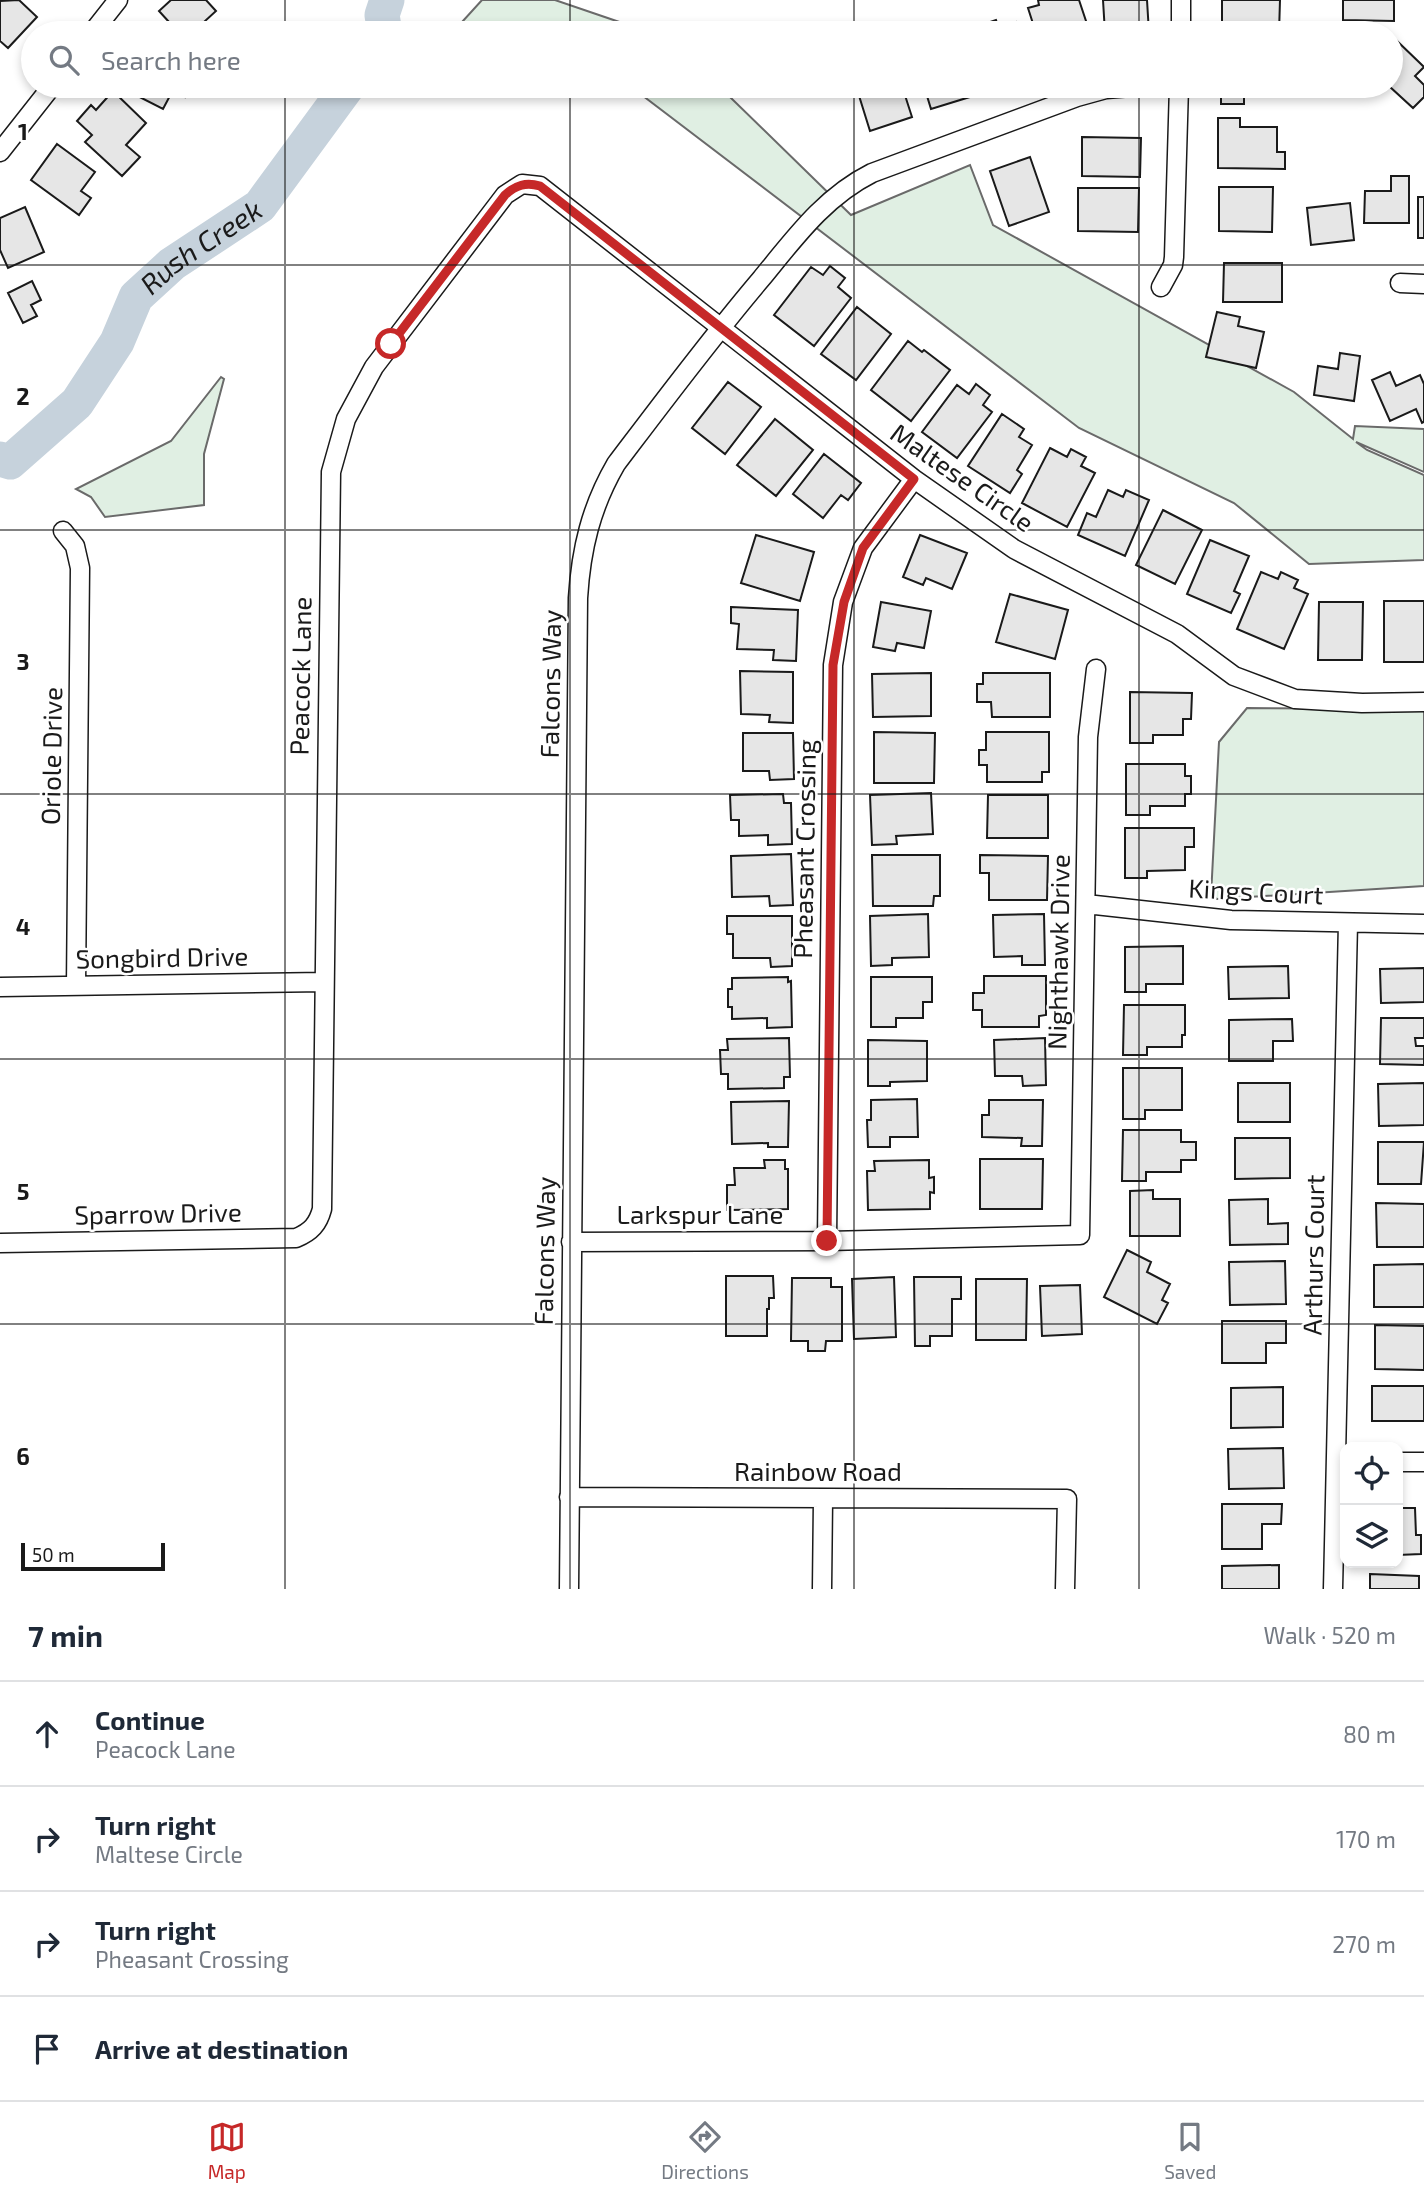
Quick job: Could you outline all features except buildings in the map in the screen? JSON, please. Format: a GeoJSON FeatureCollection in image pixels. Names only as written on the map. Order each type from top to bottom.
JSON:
{"type":"FeatureCollection","features":[{"type":"Feature","properties":{"kind":"street"},"geometry":{"type":"LineString","coordinates":[[101,21],[118,0]]}},
{"type":"Feature","properties":{"kind":"street"},"geometry":{"type":"LineString","coordinates":[[1181,0],[1181,21]]}},
{"type":"Feature","properties":{"kind":"street"},"geometry":{"type":"LineString","coordinates":[[0,152],[43,98]]}},
{"type":"Feature","properties":{"kind":"street","name":"Falcons Way"},"geometry":{"type":"LineString","coordinates":[[569,1589],[578,598],[583,550],[591,514],[601,488],[616,464],[720,327],[812,217],[850,184],[872,173],[1074,98]]}},
{"type":"Feature","properties":{"kind":"street"},"geometry":{"type":"LineString","coordinates":[[1161,287],[1173,265],[1174,257],[1179,98]]}},
{"type":"Feature","properties":{"kind":"street","name":"Maltese Circle"},"geometry":{"type":"LineString","coordinates":[[522,184],[540,186],[914,479],[1014,549],[1177,634],[1234,676],[1295,699],[1362,703],[1424,702]]}},
{"type":"Feature","properties":{"kind":"street","name":"Peacock Lane"},"geometry":{"type":"LineString","coordinates":[[313,1228],[322,1209],[329,495],[337,447],[346,419],[374,367],[505,195],[522,184]]}},
{"type":"Feature","properties":{"kind":"street"},"geometry":{"type":"LineString","coordinates":[[1400,283],[1424,284]]}},
{"type":"Feature","properties":{"kind":"street","name":"Pheasant Crossing"},"geometry":{"type":"LineString","coordinates":[[827,1241],[833,665],[844,602],[863,548],[914,479]]}},
{"type":"Feature","properties":{"kind":"street","name":"Oriole Drive"},"geometry":{"type":"LineString","coordinates":[[63,531],[75,546],[80,568],[76,986]]}},
{"type":"Feature","properties":{"kind":"street","name":"Nighthawk Drive"},"geometry":{"type":"LineString","coordinates":[[1080,1235],[1088,737],[1096,669]]}},
{"type":"Feature","properties":{"kind":"street","name":"Kings Court"},"geometry":{"type":"LineString","coordinates":[[1086,904],[1231,920],[1424,924]]}},
{"type":"Feature","properties":{"kind":"street","name":"Arthurs Court"},"geometry":{"type":"LineString","coordinates":[[1341,1442],[1348,923]]}},
{"type":"Feature","properties":{"kind":"street","name":"Songbird Drive"},"geometry":{"type":"LineString","coordinates":[[0,987],[324,982]]}},
{"type":"Feature","properties":{"kind":"street","name":"Sparrow Drive"},"geometry":{"type":"LineString","coordinates":[[0,1243],[296,1238],[313,1228]]}},
{"type":"Feature","properties":{"kind":"street","name":"Larkspur Lane"},"geometry":{"type":"LineString","coordinates":[[571,1242],[827,1241],[1080,1235]]}},
{"type":"Feature","properties":{"kind":"street"},"geometry":{"type":"LineString","coordinates":[[1403,1462],[1424,1462]]}},
{"type":"Feature","properties":{"kind":"street","name":"Arthurs Court"},"geometry":{"type":"LineString","coordinates":[[1333,1589],[1340,1476]]}},
{"type":"Feature","properties":{"kind":"street","name":"Rainbow Road"},"geometry":{"type":"LineString","coordinates":[[569,1497],[1067,1499],[1065,1589]]}},
{"type":"Feature","properties":{"kind":"street"},"geometry":{"type":"LineString","coordinates":[[822,1589],[823,1500]]}},
{"type":"Feature","properties":{"kind":"green space"},"geometry":{"type":"Polygon","coordinates":[[[482,0],[555,0],[616,21],[463,21],[482,0]]]}},
{"type":"Feature","properties":{"kind":"green space"},"geometry":{"type":"Polygon","coordinates":[[[646,98],[731,98],[851,215],[970,165],[993,225],[1294,392],[1353,439],[1355,426],[1424,429],[1424,472],[1356,442],[1367,450],[1424,475],[1424,560],[1309,564],[1234,503],[1079,428],[646,98]]]}},
{"type":"Feature","properties":{"kind":"green space"},"geometry":{"type":"Polygon","coordinates":[[[221,377],[224,379],[204,454],[204,505],[105,517],[91,497],[76,489],[171,441],[221,377]]]}},
{"type":"Feature","properties":{"kind":"green space"},"geometry":{"type":"Polygon","coordinates":[[[1247,708],[1424,709],[1424,886],[1217,899],[1211,896],[1219,742],[1247,708]]]}},
{"type":"Feature","properties":{"kind":"waterway","name":"Rush Creek"},"geometry":{"type":"LineString","coordinates":[[383,21],[382,15],[387,0]]}},
{"type":"Feature","properties":{"kind":"waterway","name":"Rush Creek"},"geometry":{"type":"LineString","coordinates":[[0,459],[10,462],[77,403],[117,342],[136,297],[172,264],[260,206],[339,98]]}},
{"type":"Feature","properties":{"kind":"route"},"geometry":{"type":"LineString","coordinates":[[391,344],[505,195],[522,184],[540,186],[914,479],[863,548],[844,602],[833,665],[827,1241]]}}]}
